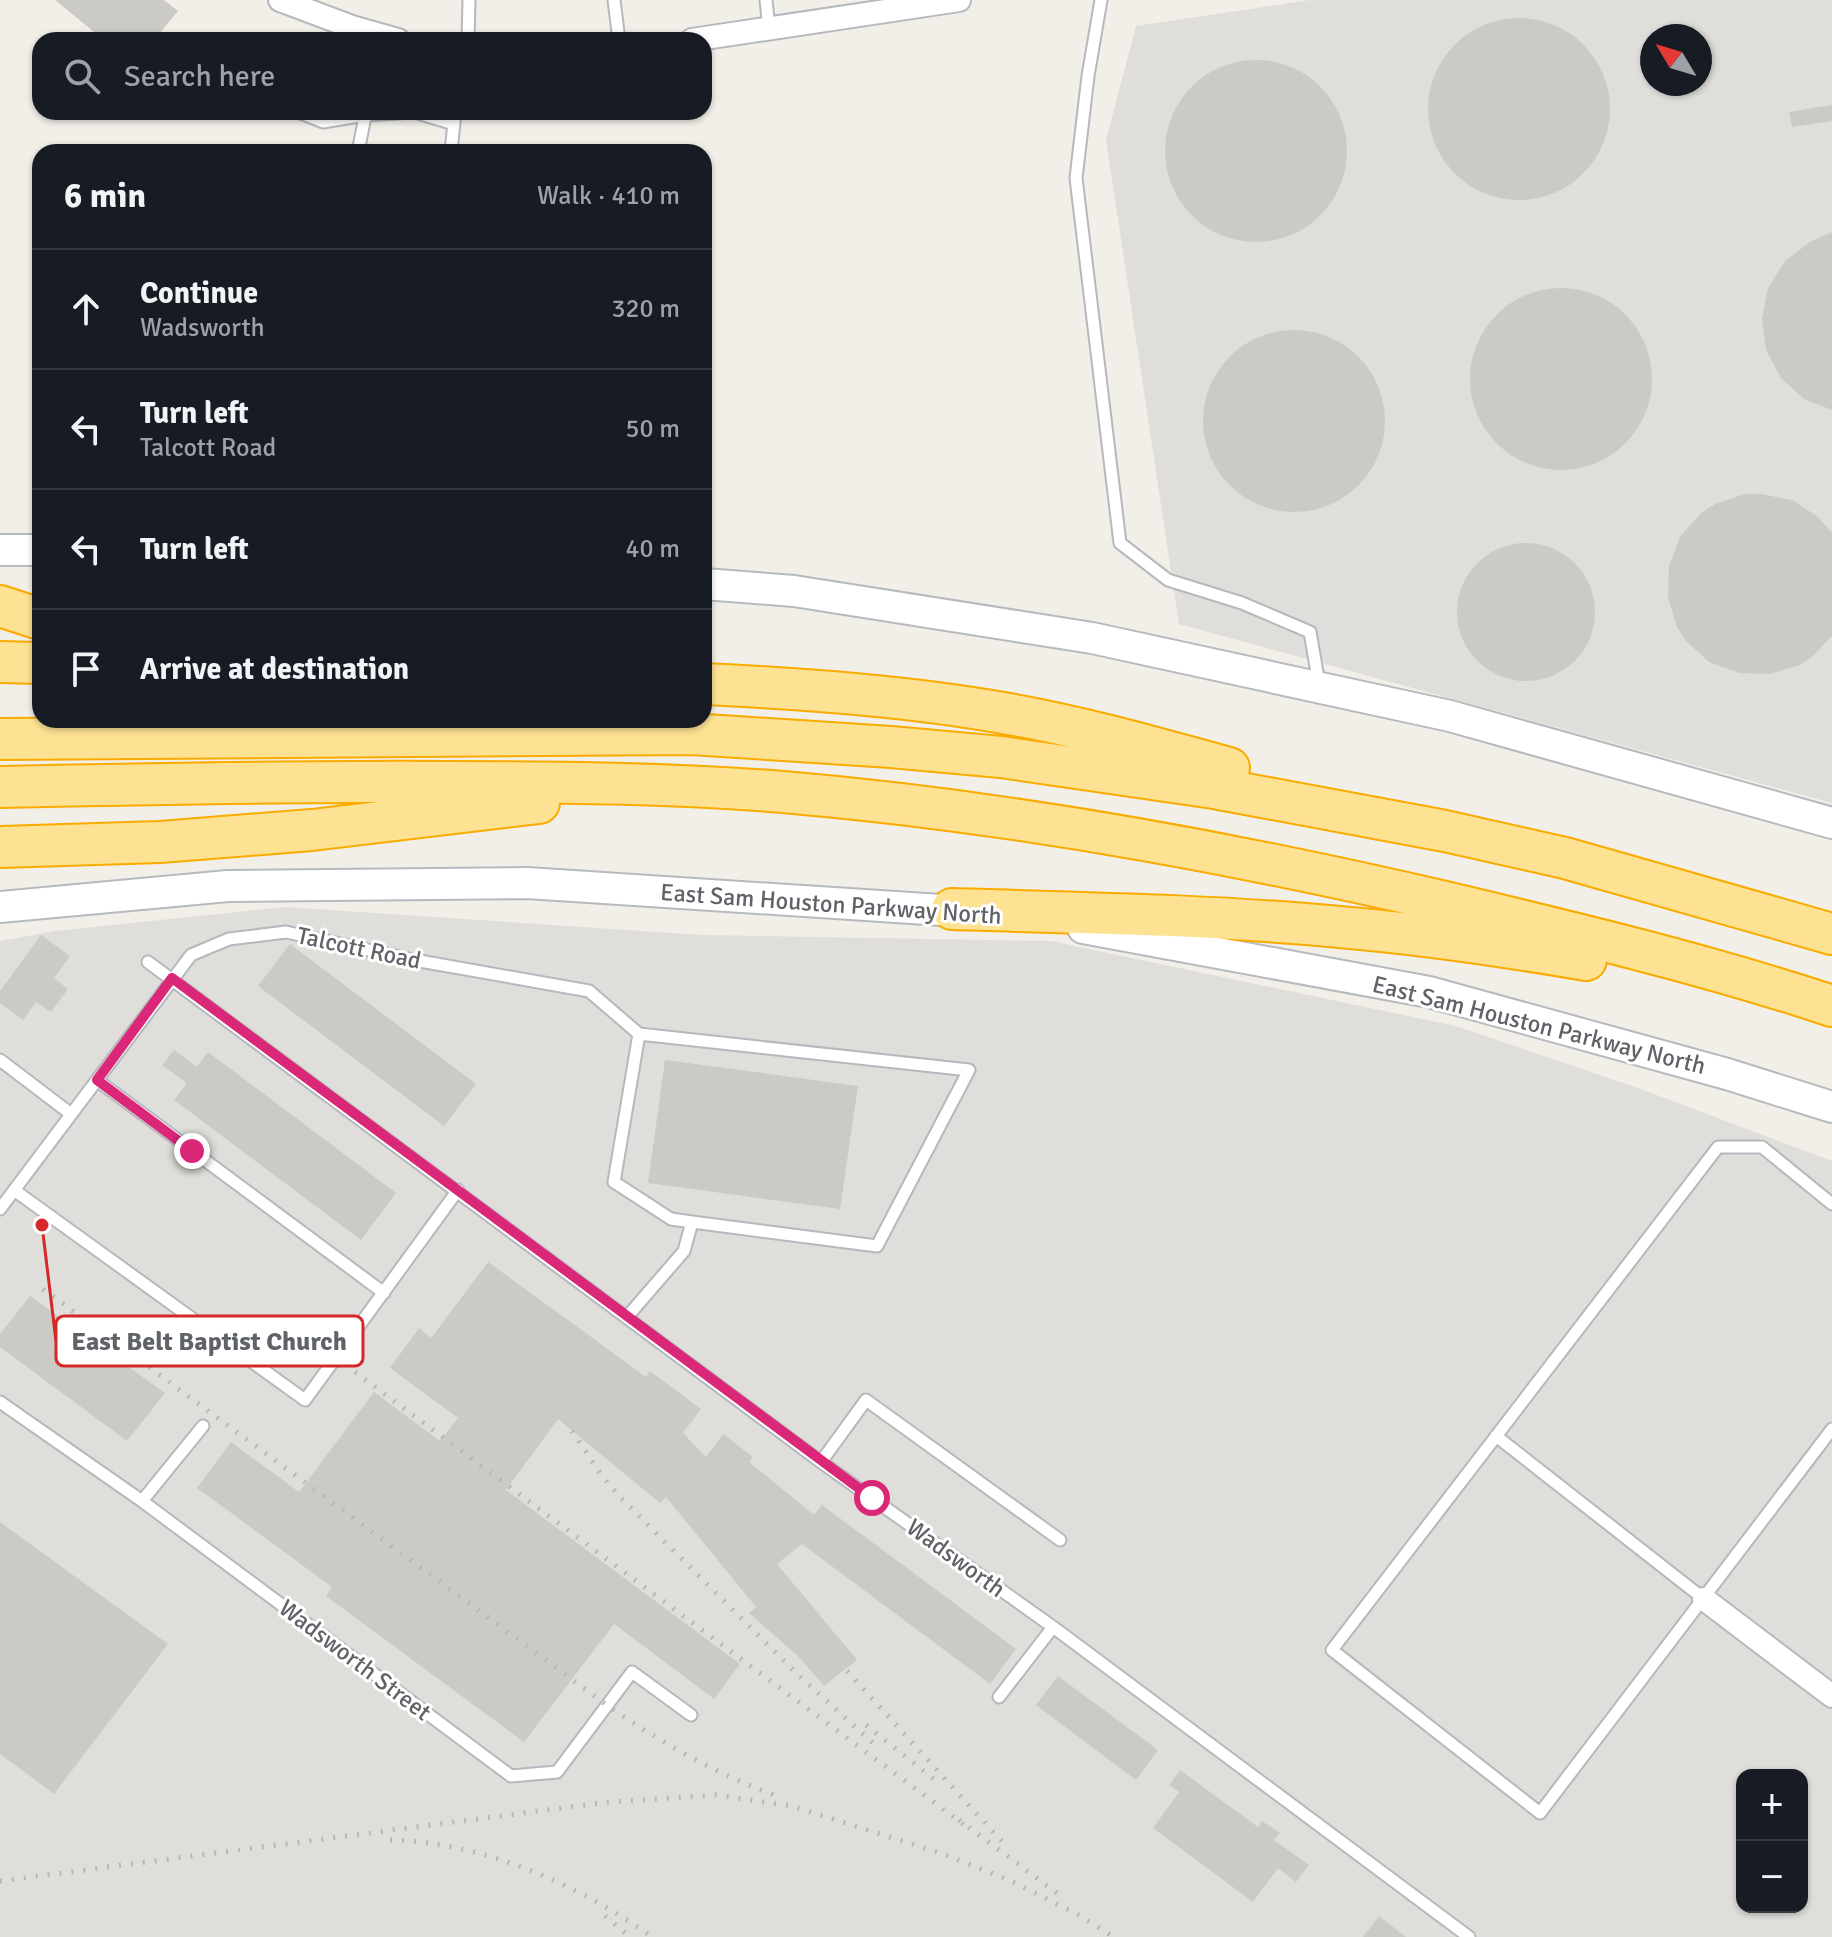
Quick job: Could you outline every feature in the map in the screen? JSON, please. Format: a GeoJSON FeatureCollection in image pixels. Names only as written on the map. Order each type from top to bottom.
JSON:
{"type":"FeatureCollection","features":[{"type":"Feature","properties":{"kind":"highway"},"geometry":{"type":"LineString","coordinates":[[0,606],[32,616]]}},
{"type":"Feature","properties":{"kind":"highway"},"geometry":{"type":"LineString","coordinates":[[0,628],[32,635]]}},
{"type":"Feature","properties":{"kind":"highway"},"geometry":{"type":"LineString","coordinates":[[0,662],[32,663]]}},
{"type":"Feature","properties":{"kind":"highway"},"geometry":{"type":"LineString","coordinates":[[712,685],[894,697],[1060,724],[1565,858],[1832,934]]}},
{"type":"Feature","properties":{"kind":"highway"},"geometry":{"type":"LineString","coordinates":[[614,728],[1001,757],[1327,807],[1565,858]]}},
{"type":"Feature","properties":{"kind":"highway"},"geometry":{"type":"LineString","coordinates":[[0,739],[691,734]]}},
{"type":"Feature","properties":{"kind":"highway"},"geometry":{"type":"LineString","coordinates":[[0,787],[283,781],[579,782],[702,787],[945,809],[1052,823],[1229,854],[1558,929],[1682,961],[1820,1002]]}},
{"type":"Feature","properties":{"kind":"highway"},"geometry":{"type":"LineString","coordinates":[[0,847],[160,842],[312,830],[702,787]]}},
{"type":"Feature","properties":{"kind":"highway"},"geometry":{"type":"LineString","coordinates":[[952,909],[1142,915],[1338,927],[1574,958],[1820,1002]]}},
{"type":"Feature","properties":{"kind":"main road"},"geometry":{"type":"LineString","coordinates":[[0,550],[32,550]]}},
{"type":"Feature","properties":{"kind":"main road"},"geometry":{"type":"LineString","coordinates":[[712,585],[794,591],[1092,638],[1450,716],[1832,823]]}},
{"type":"Feature","properties":{"kind":"main road","name":"East Sam Houston Parkway North"},"geometry":{"type":"LineString","coordinates":[[0,907],[228,886],[527,883],[952,909],[1127,935],[1429,992],[1727,1074],[1832,1107]]}},
{"type":"Feature","properties":{"kind":"street"},"geometry":{"type":"LineString","coordinates":[[280,0],[367,32]]}},
{"type":"Feature","properties":{"kind":"street"},"geometry":{"type":"LineString","coordinates":[[712,37],[879,6],[959,0]]}},
{"type":"Feature","properties":{"kind":"street"},"geometry":{"type":"LineString","coordinates":[[1704,1599],[1832,1696]]}},
{"type":"Feature","properties":{"kind":"lane"},"geometry":{"type":"LineString","coordinates":[[468,32],[469,0]]}},
{"type":"Feature","properties":{"kind":"lane"},"geometry":{"type":"LineString","coordinates":[[614,0],[618,32]]}},
{"type":"Feature","properties":{"kind":"lane"},"geometry":{"type":"LineString","coordinates":[[766,0],[769,28]]}},
{"type":"Feature","properties":{"kind":"lane"},"geometry":{"type":"LineString","coordinates":[[1101,0],[1076,178],[1120,543],[1168,580],[1242,603],[1310,632],[1320,688]]}},
{"type":"Feature","properties":{"kind":"lane"},"geometry":{"type":"LineString","coordinates":[[360,144],[365,120]]}},
{"type":"Feature","properties":{"kind":"lane"},"geometry":{"type":"LineString","coordinates":[[452,144],[454,120]]}},
{"type":"Feature","properties":{"kind":"lane","name":"Talcott Road"},"geometry":{"type":"LineString","coordinates":[[0,1209],[191,955],[229,939],[286,932],[414,960],[589,991],[639,1034]]}},
{"type":"Feature","properties":{"kind":"lane","name":"Wadsworth"},"geometry":{"type":"LineString","coordinates":[[148,962],[821,1462],[1053,1627],[1469,1937]]}},
{"type":"Feature","properties":{"kind":"lane"},"geometry":{"type":"LineString","coordinates":[[639,1034],[969,1070],[877,1246],[671,1219],[614,1182],[639,1034]]}},
{"type":"Feature","properties":{"kind":"lane"},"geometry":{"type":"LineString","coordinates":[[0,1060],[71,1114]]}},
{"type":"Feature","properties":{"kind":"lane"},"geometry":{"type":"LineString","coordinates":[[97,1080],[384,1293]]}},
{"type":"Feature","properties":{"kind":"lane"},"geometry":{"type":"LineString","coordinates":[[1832,1204],[1762,1147],[1718,1147],[1332,1650],[1540,1813],[1832,1429]]}},
{"type":"Feature","properties":{"kind":"lane"},"geometry":{"type":"LineString","coordinates":[[14,1190],[305,1400],[458,1190]]}},
{"type":"Feature","properties":{"kind":"lane"},"geometry":{"type":"LineString","coordinates":[[627,1317],[684,1251],[692,1222]]}},
{"type":"Feature","properties":{"kind":"lane"},"geometry":{"type":"LineString","coordinates":[[821,1462],[866,1400],[1060,1540]]}},
{"type":"Feature","properties":{"kind":"lane","name":"Wadsworth Street"},"geometry":{"type":"LineString","coordinates":[[0,1402],[142,1501],[511,1776],[557,1772],[632,1672],[691,1715]]}},
{"type":"Feature","properties":{"kind":"lane"},"geometry":{"type":"LineString","coordinates":[[142,1501],[203,1426]]}},
{"type":"Feature","properties":{"kind":"lane"},"geometry":{"type":"LineString","coordinates":[[1496,1436],[1704,1599]]}},
{"type":"Feature","properties":{"kind":"lane"},"geometry":{"type":"LineString","coordinates":[[999,1697],[1053,1627]]}},
{"type":"Feature","properties":{"kind":"shaded area"},"geometry":{"type":"Polygon","coordinates":[[[1310,0],[1832,0],[1832,803],[1179,624],[1106,140],[1136,26],[1310,0]]]}},
{"type":"Feature","properties":{"kind":"shaded area"},"geometry":{"type":"Polygon","coordinates":[[[285,907],[702,935],[1051,941],[1456,1026],[1638,1088],[1832,1161],[1832,1937],[0,1937],[0,941],[55,931],[285,907]]]}},
{"type":"Feature","properties":{"kind":"building"},"geometry":{"type":"Polygon","coordinates":[[[55,0],[164,0],[178,11],[161,32],[94,32],[55,0]]]}},
{"type":"Feature","properties":{"kind":"building"},"geometry":{"type":"Polygon","coordinates":[[[1519,18],[1554,25],[1583,45],[1603,74],[1610,109],[1603,144],[1583,173],[1554,193],[1519,200],[1484,193],[1455,173],[1435,144],[1428,109],[1435,74],[1455,45],[1484,25],[1519,18]]]}},
{"type":"Feature","properties":{"kind":"building"},"geometry":{"type":"Polygon","coordinates":[[[1256,60],[1291,67],[1320,87],[1340,116],[1347,151],[1340,186],[1320,215],[1291,235],[1256,242],[1221,235],[1192,215],[1172,186],[1165,151],[1172,116],[1192,87],[1221,67],[1256,60]]]}},
{"type":"Feature","properties":{"kind":"building"},"geometry":{"type":"Polygon","coordinates":[[[1832,105],[1832,121],[1792,127],[1789,112],[1832,105]]]}},
{"type":"Feature","properties":{"kind":"building"},"geometry":{"type":"Polygon","coordinates":[[[1832,232],[1832,410],[1804,399],[1781,378],[1766,350],[1762,319],[1768,288],[1785,261],[1810,242],[1832,232]]]}},
{"type":"Feature","properties":{"kind":"building"},"geometry":{"type":"Polygon","coordinates":[[[1561,288],[1596,295],[1625,315],[1645,344],[1652,379],[1645,414],[1625,443],[1596,463],[1561,470],[1526,463],[1497,443],[1477,414],[1470,379],[1477,344],[1497,315],[1526,295],[1561,288]]]}},
{"type":"Feature","properties":{"kind":"building"},"geometry":{"type":"Polygon","coordinates":[[[1294,330],[1329,337],[1358,357],[1378,386],[1385,421],[1378,456],[1358,485],[1329,505],[1294,512],[1259,505],[1230,485],[1210,456],[1203,421],[1210,386],[1230,357],[1259,337],[1294,330]]]}},
{"type":"Feature","properties":{"kind":"building"},"geometry":{"type":"Polygon","coordinates":[[[1745,494],[1792,500],[1818,517],[1832,533],[1832,636],[1800,665],[1770,674],[1739,673],[1709,662],[1686,641],[1677,627],[1668,598],[1669,566],[1680,537],[1701,513],[1715,504],[1745,494]]]}},
{"type":"Feature","properties":{"kind":"building"},"geometry":{"type":"Polygon","coordinates":[[[1526,543],[1552,548],[1575,563],[1590,586],[1595,612],[1590,638],[1575,661],[1552,676],[1526,681],[1500,676],[1477,661],[1462,638],[1457,612],[1462,586],[1477,563],[1500,548],[1526,543]]]}},
{"type":"Feature","properties":{"kind":"building"},"geometry":{"type":"Polygon","coordinates":[[[41,935],[70,956],[54,978],[68,989],[51,1012],[36,1002],[23,1020],[0,1003],[0,991],[41,935]]]}},
{"type":"Feature","properties":{"kind":"building"},"geometry":{"type":"Polygon","coordinates":[[[290,944],[476,1084],[444,1126],[258,986],[290,944]]]}},
{"type":"Feature","properties":{"kind":"building"},"geometry":{"type":"Polygon","coordinates":[[[174,1050],[197,1067],[208,1052],[396,1193],[361,1240],[174,1100],[187,1083],[162,1065],[174,1050]]]}},
{"type":"Feature","properties":{"kind":"building"},"geometry":{"type":"Polygon","coordinates":[[[665,1060],[858,1086],[840,1209],[648,1183],[665,1060]]]}},
{"type":"Feature","properties":{"kind":"building"},"geometry":{"type":"Polygon","coordinates":[[[488,1262],[646,1377],[650,1371],[701,1409],[683,1433],[706,1457],[723,1434],[753,1457],[749,1462],[814,1515],[822,1505],[1016,1649],[990,1684],[802,1544],[777,1564],[857,1660],[824,1686],[797,1655],[749,1613],[756,1607],[666,1497],[660,1503],[558,1419],[506,1490],[740,1664],[714,1699],[614,1624],[524,1742],[326,1596],[332,1587],[197,1488],[231,1442],[299,1492],[374,1392],[440,1441],[458,1418],[390,1368],[419,1328],[431,1338],[488,1262]]]}},
{"type":"Feature","properties":{"kind":"building"},"geometry":{"type":"Polygon","coordinates":[[[30,1296],[165,1393],[127,1441],[0,1347],[0,1334],[30,1296]]]}},
{"type":"Feature","properties":{"kind":"building"},"geometry":{"type":"Polygon","coordinates":[[[0,1522],[168,1644],[54,1794],[0,1754],[0,1522]]]}},
{"type":"Feature","properties":{"kind":"building"},"geometry":{"type":"Polygon","coordinates":[[[1058,1676],[1158,1750],[1136,1780],[1036,1705],[1058,1676]]]}},
{"type":"Feature","properties":{"kind":"building"},"geometry":{"type":"Polygon","coordinates":[[[1180,1770],[1258,1827],[1262,1821],[1280,1833],[1274,1840],[1309,1865],[1296,1882],[1278,1868],[1253,1902],[1153,1828],[1179,1792],[1169,1785],[1180,1770]]]}},
{"type":"Feature","properties":{"kind":"building"},"geometry":{"type":"Polygon","coordinates":[[[1379,1916],[1406,1937],[1363,1937],[1379,1916]]]}},
{"type":"Feature","properties":{"kind":"railway"},"geometry":{"type":"LineString","coordinates":[[43,1289],[608,1706],[688,1756],[775,1795]]}},
{"type":"Feature","properties":{"kind":"railway"},"geometry":{"type":"LineString","coordinates":[[355,1372],[967,1827]]}},
{"type":"Feature","properties":{"kind":"railway"},"geometry":{"type":"LineString","coordinates":[[572,1431],[620,1497],[796,1673],[873,1743]]}},
{"type":"Feature","properties":{"kind":"railway"},"geometry":{"type":"LineString","coordinates":[[847,1671],[1007,1847]]}},
{"type":"Feature","properties":{"kind":"railway"},"geometry":{"type":"LineString","coordinates":[[866,1725],[935,1780]]}},
{"type":"Feature","properties":{"kind":"railway"},"geometry":{"type":"LineString","coordinates":[[0,1881],[609,1802],[716,1795],[792,1806],[943,1854],[1009,1880],[1077,1914],[1114,1937]]}},
{"type":"Feature","properties":{"kind":"railway"},"geometry":{"type":"LineString","coordinates":[[959,1820],[1065,1899]]}},
{"type":"Feature","properties":{"kind":"railway"},"geometry":{"type":"LineString","coordinates":[[390,1840],[459,1849],[528,1869],[593,1900],[652,1937]]}},
{"type":"Feature","properties":{"kind":"railway"},"geometry":{"type":"LineString","coordinates":[[605,1916],[630,1937]]}},
{"type":"Feature","properties":{"kind":"place","name":"East Belt Baptist Church"},"geometry":{"type":"Point","coordinates":[42,1225]}},
{"type":"Feature","properties":{"kind":"route"},"geometry":{"type":"LineString","coordinates":[[192,1151],[97,1080],[172,978],[872,1498]]}}]}
